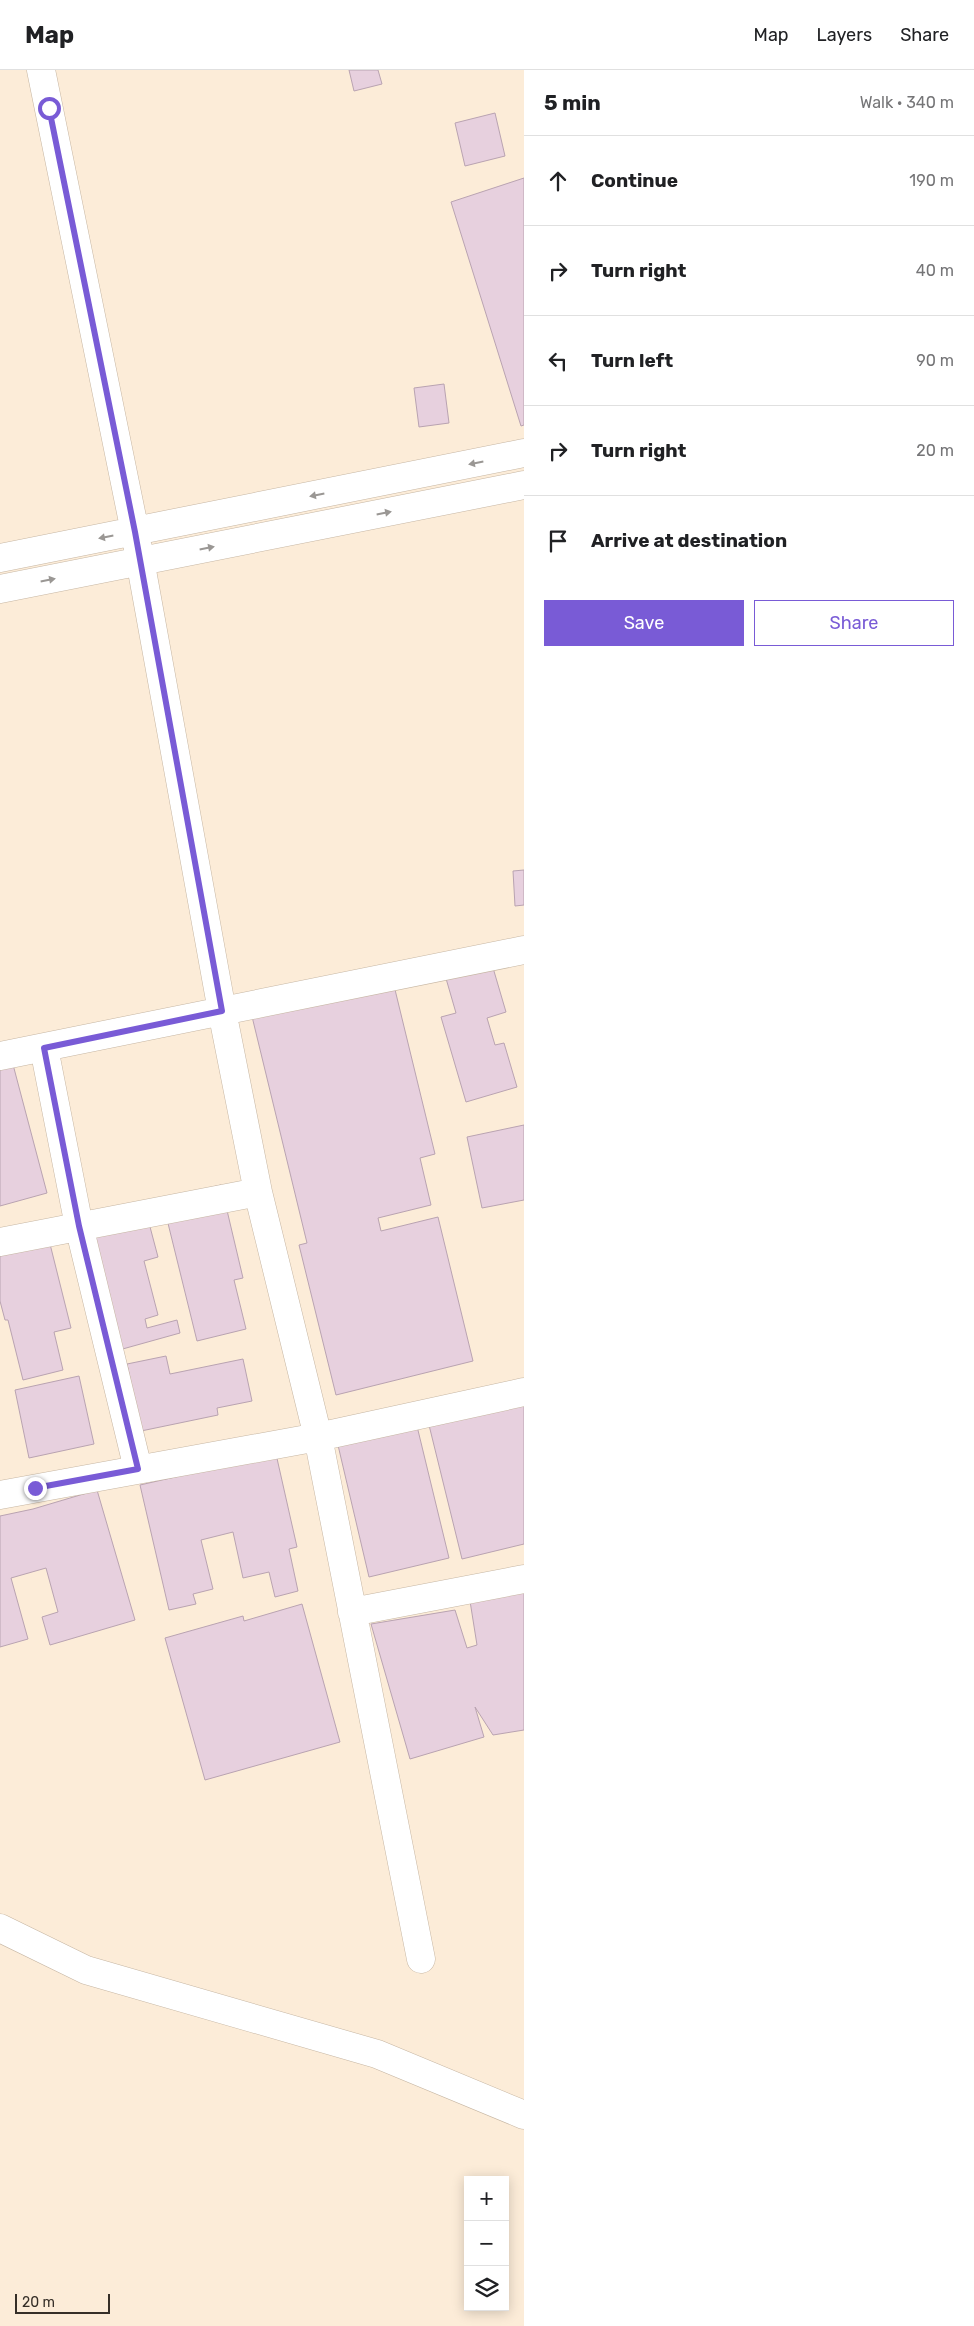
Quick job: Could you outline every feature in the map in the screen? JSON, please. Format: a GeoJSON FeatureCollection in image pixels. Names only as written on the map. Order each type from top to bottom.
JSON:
{"type":"FeatureCollection","features":[{"type":"Feature","properties":{"kind":"street"},"geometry":{"type":"LineString","coordinates":[[41,70],[135,532],[222,1011],[258,1192],[318,1437],[421,1959]]}},
{"type":"Feature","properties":{"kind":"street"},"geometry":{"type":"LineString","coordinates":[[0,558],[524,453]]}},
{"type":"Feature","properties":{"kind":"street"},"geometry":{"type":"LineString","coordinates":[[0,589],[524,486]]}},
{"type":"Feature","properties":{"kind":"street"},"geometry":{"type":"LineString","coordinates":[[0,1056],[524,950]]}},
{"type":"Feature","properties":{"kind":"street"},"geometry":{"type":"LineString","coordinates":[[44,1048],[79,1226],[138,1469]]}},
{"type":"Feature","properties":{"kind":"street"},"geometry":{"type":"LineString","coordinates":[[0,1242],[258,1192]]}},
{"type":"Feature","properties":{"kind":"street"},"geometry":{"type":"LineString","coordinates":[[0,1495],[318,1437],[524,1392]]}},
{"type":"Feature","properties":{"kind":"street"},"geometry":{"type":"LineString","coordinates":[[352,1612],[524,1579]]}},
{"type":"Feature","properties":{"kind":"street"},"geometry":{"type":"LineString","coordinates":[[0,1928],[86,1970],[377,2054],[524,2115]]}},
{"type":"Feature","properties":{"kind":"building"},"geometry":{"type":"Polygon","coordinates":[[[349,70],[378,70],[382,84],[354,91],[349,70]]]}},
{"type":"Feature","properties":{"kind":"building"},"geometry":{"type":"Polygon","coordinates":[[[495,113],[505,156],[465,166],[455,123],[495,113]]]}},
{"type":"Feature","properties":{"kind":"building"},"geometry":{"type":"Polygon","coordinates":[[[524,178],[524,425],[521,426],[451,202],[524,178]]]}},
{"type":"Feature","properties":{"kind":"building"},"geometry":{"type":"Polygon","coordinates":[[[444,384],[449,423],[419,427],[414,388],[444,384]]]}},
{"type":"Feature","properties":{"kind":"building"},"geometry":{"type":"Polygon","coordinates":[[[524,870],[524,905],[515,906],[513,871],[524,870]]]}},
{"type":"Feature","properties":{"kind":"building"},"geometry":{"type":"Polygon","coordinates":[[[491,961],[506,1012],[487,1018],[495,1045],[504,1043],[517,1087],[466,1102],[441,1017],[456,1013],[445,975],[491,961]]]}},
{"type":"Feature","properties":{"kind":"building"},"geometry":{"type":"Polygon","coordinates":[[[389,965],[435,1154],[420,1158],[431,1205],[378,1218],[381,1231],[438,1217],[473,1361],[336,1395],[299,1245],[307,1243],[248,1000],[389,965]]]}},
{"type":"Feature","properties":{"kind":"building"},"geometry":{"type":"Polygon","coordinates":[[[11,1057],[47,1193],[0,1206],[0,1060],[11,1057]]]}},
{"type":"Feature","properties":{"kind":"building"},"geometry":{"type":"Polygon","coordinates":[[[524,1125],[524,1200],[482,1208],[467,1137],[524,1125]]]}},
{"type":"Feature","properties":{"kind":"building"},"geometry":{"type":"Polygon","coordinates":[[[221,1185],[243,1278],[234,1280],[246,1329],[197,1341],[162,1199],[221,1185]]]}},
{"type":"Feature","properties":{"kind":"building"},"geometry":{"type":"Polygon","coordinates":[[[145,1208],[158,1257],[144,1261],[158,1315],[145,1319],[147,1328],[177,1320],[180,1333],[119,1350],[85,1223],[145,1208]]]}},
{"type":"Feature","properties":{"kind":"building"},"geometry":{"type":"Polygon","coordinates":[[[49,1240],[71,1328],[54,1332],[63,1370],[23,1380],[8,1320],[5,1320],[0,1301],[0,1253],[49,1240]]]}},
{"type":"Feature","properties":{"kind":"building"},"geometry":{"type":"Polygon","coordinates":[[[166,1356],[170,1374],[243,1359],[252,1401],[217,1408],[218,1415],[141,1431],[127,1364],[166,1356]]]}},
{"type":"Feature","properties":{"kind":"building"},"geometry":{"type":"Polygon","coordinates":[[[79,1376],[94,1444],[29,1458],[15,1390],[79,1376]]]}},
{"type":"Feature","properties":{"kind":"building"},"geometry":{"type":"Polygon","coordinates":[[[524,1397],[524,1544],[462,1559],[428,1421],[524,1397]]]}},
{"type":"Feature","properties":{"kind":"building"},"geometry":{"type":"Polygon","coordinates":[[[416,1422],[449,1558],[369,1577],[337,1441],[416,1422]]]}},
{"type":"Feature","properties":{"kind":"building"},"geometry":{"type":"Polygon","coordinates":[[[276,1454],[297,1547],[289,1549],[298,1591],[275,1597],[269,1572],[243,1578],[233,1532],[201,1540],[213,1589],[193,1594],[196,1604],[169,1610],[140,1485],[276,1454]]]}},
{"type":"Feature","properties":{"kind":"building"},"geometry":{"type":"Polygon","coordinates":[[[97,1490],[135,1620],[50,1645],[42,1617],[58,1612],[46,1568],[11,1578],[28,1639],[0,1647],[0,1516],[33,1509],[97,1490]]]}},
{"type":"Feature","properties":{"kind":"building"},"geometry":{"type":"Polygon","coordinates":[[[524,1592],[524,1730],[493,1735],[475,1707],[484,1737],[410,1759],[371,1624],[455,1610],[467,1648],[477,1645],[470,1601],[524,1592]]]}},
{"type":"Feature","properties":{"kind":"building"},"geometry":{"type":"Polygon","coordinates":[[[302,1604],[340,1742],[205,1780],[165,1638],[243,1616],[244,1621],[302,1604]]]}},
{"type":"Feature","properties":{"kind":"route"},"geometry":{"type":"LineString","coordinates":[[35,1488],[138,1469],[79,1226],[44,1048],[222,1011],[135,532],[49,108]]}}]}
